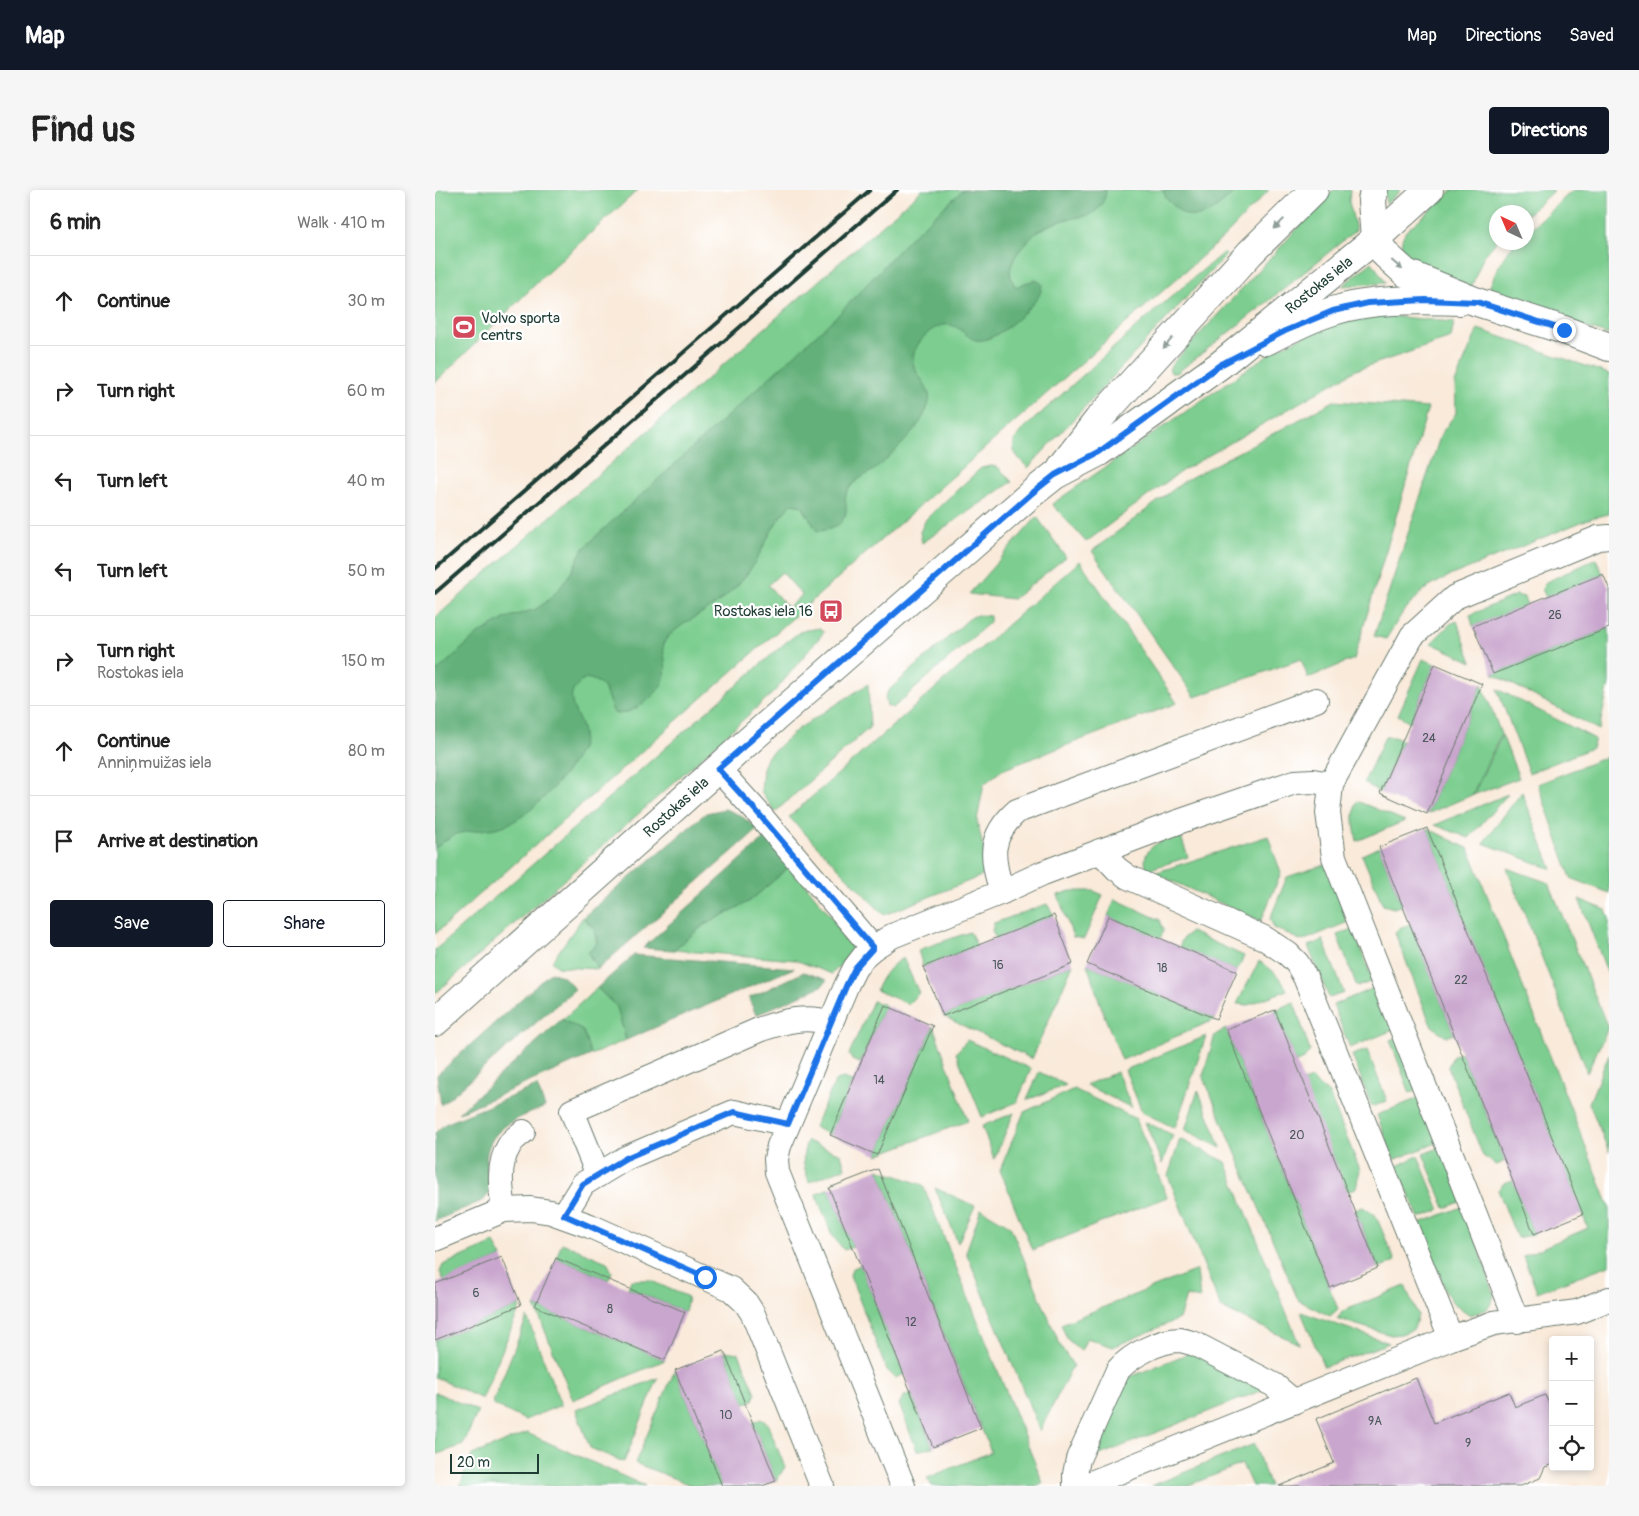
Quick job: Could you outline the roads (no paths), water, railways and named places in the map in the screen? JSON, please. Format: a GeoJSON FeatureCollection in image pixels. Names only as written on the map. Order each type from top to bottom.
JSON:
{"type":"FeatureCollection","features":[{"type":"Feature","properties":{"kind":"street","name":"Rostokas iela"},"geometry":{"type":"LineString","coordinates":[[1055,475],[1098,420],[1250,254],[1314,190]]}},
{"type":"Feature","properties":{"kind":"street"},"geometry":{"type":"LineString","coordinates":[[1374,190],[1372,201],[1375,239],[1386,255],[1406,272],[1477,302],[1564,330],[1609,347]]}},
{"type":"Feature","properties":{"kind":"street","name":"Rostokas iela"},"geometry":{"type":"LineString","coordinates":[[435,1022],[718,769],[1031,494],[1055,475],[1099,452],[1220,365],[1375,239],[1429,190]]}},
{"type":"Feature","properties":{"kind":"street"},"geometry":{"type":"LineString","coordinates":[[1220,365],[1285,331],[1333,311],[1368,303],[1425,300],[1477,302]]}},
{"type":"Feature","properties":{"kind":"street"},"geometry":{"type":"LineString","coordinates":[[1517,1321],[1334,857],[1328,813],[1331,784],[1412,636],[1455,597],[1598,538],[1609,537]]}},
{"type":"Feature","properties":{"kind":"street"},"geometry":{"type":"LineString","coordinates":[[1002,892],[995,869],[994,846],[999,834],[1017,811],[1316,700]]}},
{"type":"Feature","properties":{"kind":"street"},"geometry":{"type":"LineString","coordinates":[[718,769],[873,948]]}},
{"type":"Feature","properties":{"kind":"street"},"geometry":{"type":"LineString","coordinates":[[903,1486],[777,1172],[776,1159],[788,1124],[851,976],[865,955],[892,936],[1002,892],[1043,873],[1295,782],[1313,781],[1331,784]]}},
{"type":"Feature","properties":{"kind":"street"},"geometry":{"type":"LineString","coordinates":[[1100,851],[1117,869],[1128,877],[1263,938],[1288,954],[1297,963],[1311,990],[1451,1338]]}},
{"type":"Feature","properties":{"kind":"street"},"geometry":{"type":"LineString","coordinates":[[598,1175],[572,1111],[761,1029],[802,1018],[819,1019],[831,1023]]}},
{"type":"Feature","properties":{"kind":"street"},"geometry":{"type":"LineString","coordinates":[[564,1215],[583,1184],[626,1158],[734,1112],[788,1124]]}},
{"type":"Feature","properties":{"kind":"street"},"geometry":{"type":"LineString","coordinates":[[504,1210],[501,1182],[504,1158],[509,1145],[523,1132]]}},
{"type":"Feature","properties":{"kind":"street"},"geometry":{"type":"LineString","coordinates":[[435,1239],[504,1210],[531,1209],[564,1215],[731,1289],[740,1296],[753,1314],[761,1330],[821,1486]]}},
{"type":"Feature","properties":{"kind":"street"},"geometry":{"type":"LineString","coordinates":[[1084,1486],[1451,1338],[1494,1323],[1577,1312],[1609,1299]]}},
{"type":"Feature","properties":{"kind":"street"},"geometry":{"type":"LineString","coordinates":[[1075,1486],[1078,1459],[1118,1370],[1133,1356],[1165,1342],[1182,1340],[1195,1344],[1274,1385],[1294,1402]]}},
{"type":"Feature","properties":{"kind":"railway"},"geometry":{"type":"LineString","coordinates":[[435,569],[870,190]]}},
{"type":"Feature","properties":{"kind":"railway"},"geometry":{"type":"LineString","coordinates":[[435,593],[897,190]]}},
{"type":"Feature","properties":{"kind":"place","name":"Volvo sporta centrs"},"geometry":{"type":"Point","coordinates":[464,327]}},
{"type":"Feature","properties":{"kind":"place","name":"Rostokas iela 16"},"geometry":{"type":"Point","coordinates":[831,611]}}]}
